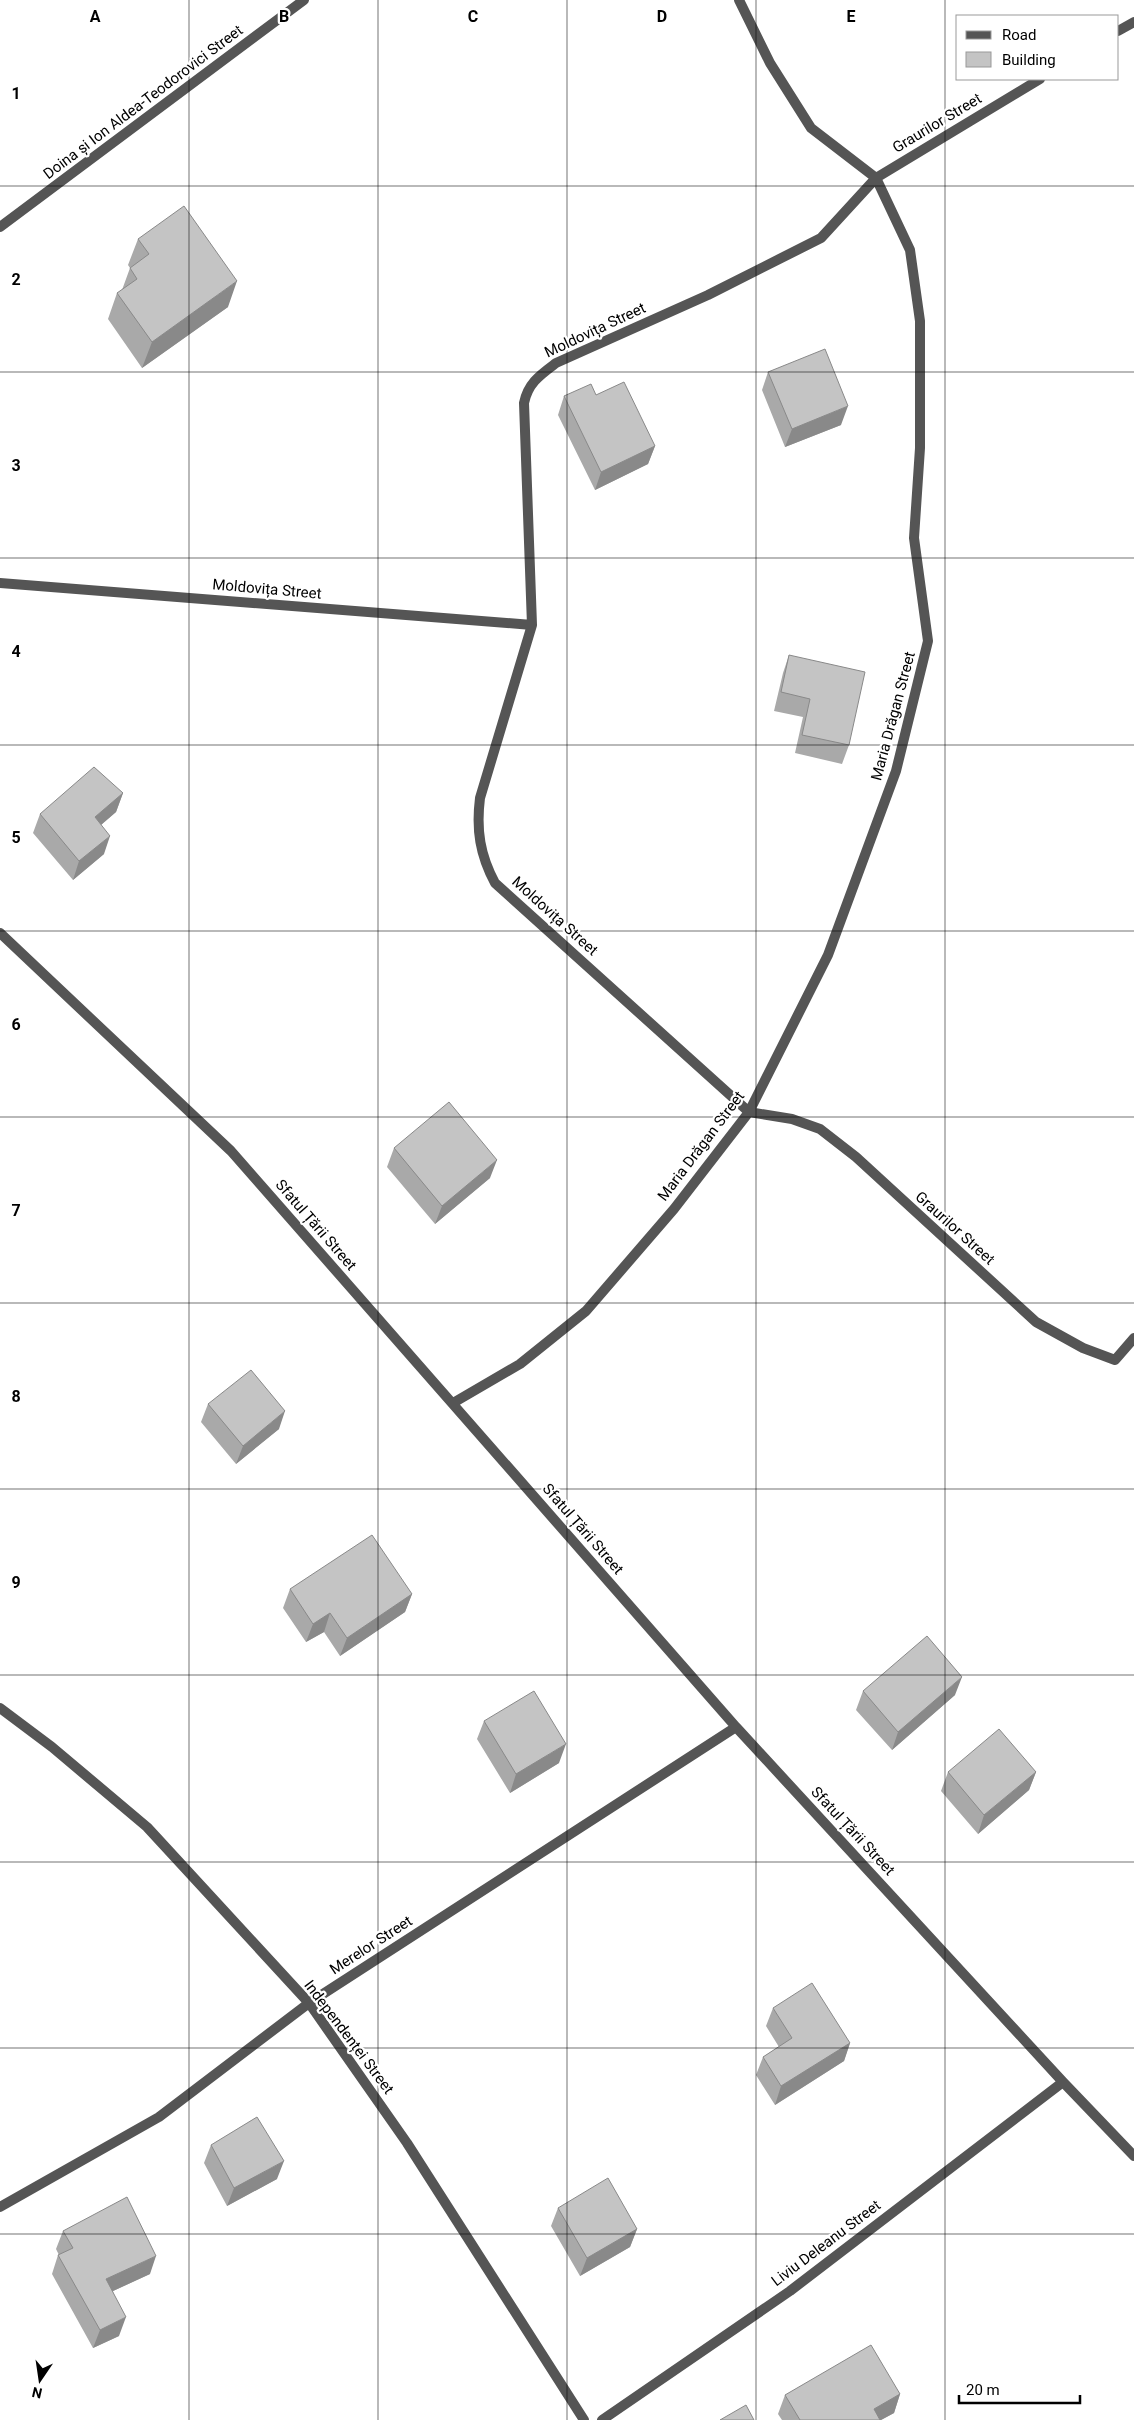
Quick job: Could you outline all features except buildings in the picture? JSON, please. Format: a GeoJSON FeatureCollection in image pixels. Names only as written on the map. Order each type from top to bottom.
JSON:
{"type":"FeatureCollection","features":[{"type":"Feature","properties":{"kind":"street","name":"Doina și Ion Aldea-Teodorovici Street"},"geometry":{"type":"LineString","coordinates":[[0,227],[304,0]]}},
{"type":"Feature","properties":{"kind":"street","name":"Maria Drăgan Street"},"geometry":{"type":"LineString","coordinates":[[453,1403],[520,1364],[586,1311],[674,1209],[749,1112],[828,955],[896,772],[928,640],[914,538],[920,448],[920,321],[910,250],[876,178],[811,128],[770,63],[739,0]]}},
{"type":"Feature","properties":{"kind":"street"},"geometry":{"type":"LineString","coordinates":[[1119,31],[1134,22]]}},
{"type":"Feature","properties":{"kind":"street","name":"Graurilor Street"},"geometry":{"type":"LineString","coordinates":[[876,178],[1038,80]]}},
{"type":"Feature","properties":{"kind":"street","name":"Moldovița Street"},"geometry":{"type":"LineString","coordinates":[[749,1112],[495,883],[486,867],[480,847],[477,822],[480,798],[532,625],[524,403],[526,392],[536,378],[556,363],[708,295],[821,238],[876,178]]}},
{"type":"Feature","properties":{"kind":"street","name":"Moldovița Street"},"geometry":{"type":"LineString","coordinates":[[0,583],[532,625]]}},
{"type":"Feature","properties":{"kind":"street","name":"Sfatul Țării Street"},"geometry":{"type":"LineString","coordinates":[[0,934],[231,1151],[736,1727],[1063,2082],[1134,2156]]}},
{"type":"Feature","properties":{"kind":"street","name":"Graurilor Street"},"geometry":{"type":"LineString","coordinates":[[749,1112],[792,1119],[820,1129],[856,1157],[1036,1322],[1083,1348],[1115,1360],[1134,1338]]}},
{"type":"Feature","properties":{"kind":"street","name":"Independenței Street"},"geometry":{"type":"LineString","coordinates":[[0,1708],[52,1747],[147,1827],[308,2003],[408,2143],[584,2420]]}},
{"type":"Feature","properties":{"kind":"street","name":"Merelor Street"},"geometry":{"type":"LineString","coordinates":[[0,2206],[159,2117],[308,2003],[736,1727]]}},
{"type":"Feature","properties":{"kind":"street","name":"Liviu Deleanu Street"},"geometry":{"type":"LineString","coordinates":[[602,2420],[790,2291],[1063,2082]]}}]}
